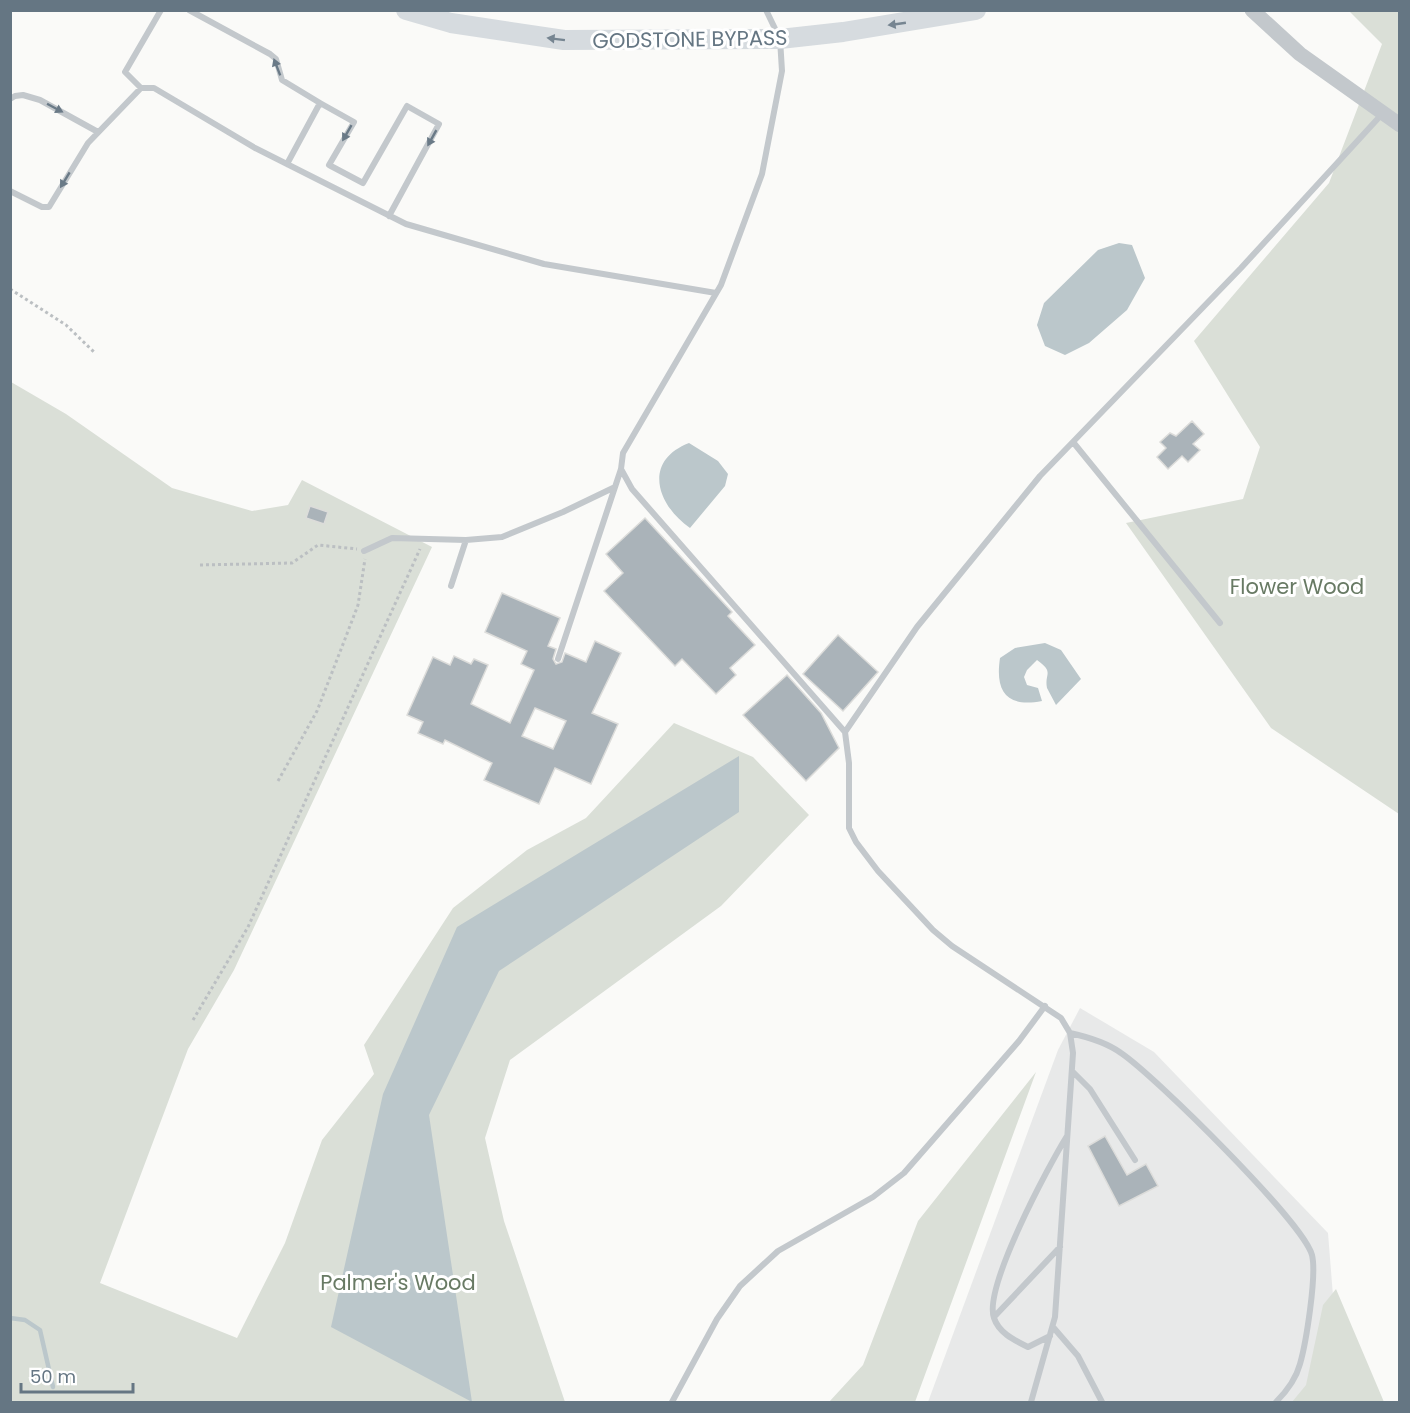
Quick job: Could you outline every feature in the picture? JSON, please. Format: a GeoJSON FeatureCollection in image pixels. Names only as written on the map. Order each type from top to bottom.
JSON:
{"type":"FeatureCollection","features":[{"type":"Feature","properties":{"kind":"highway","name":"GODSTONE BYPASS"},"geometry":{"type":"LineString","coordinates":[[406,10],[451,23],[564,40],[780,39],[843,32],[976,10]]}},
{"type":"Feature","properties":{"kind":"street"},"geometry":{"type":"LineString","coordinates":[[1252,10],[1300,54],[1400,125]]}},
{"type":"Feature","properties":{"kind":"lane"},"geometry":{"type":"LineString","coordinates":[[161,10],[125,72],[141,88],[154,88],[287,164],[406,225],[544,264],[716,293]]}},
{"type":"Feature","properties":{"kind":"lane"},"geometry":{"type":"LineString","coordinates":[[189,10],[270,54],[276,59],[282,80],[354,122],[329,165],[363,183],[407,106],[439,124],[389,216]]}},
{"type":"Feature","properties":{"kind":"lane"},"geometry":{"type":"LineString","coordinates":[[558,659],[621,469],[623,453],[716,293],[762,174],[782,71],[780,39],[766,10]]}},
{"type":"Feature","properties":{"kind":"lane"},"geometry":{"type":"LineString","coordinates":[[10,191],[42,207],[49,207],[87,143],[141,88]]}},
{"type":"Feature","properties":{"kind":"lane"},"geometry":{"type":"LineString","coordinates":[[10,99],[15,96],[30,97],[98,132]]}},
{"type":"Feature","properties":{"kind":"lane"},"geometry":{"type":"LineString","coordinates":[[287,164],[320,103]]}},
{"type":"Feature","properties":{"kind":"lane"},"geometry":{"type":"LineString","coordinates":[[845,732],[917,627],[1040,476],[1241,268],[1310,190],[1383,113]]}},
{"type":"Feature","properties":{"kind":"lane"},"geometry":{"type":"LineString","coordinates":[[1073,442],[1220,623]]}},
{"type":"Feature","properties":{"kind":"lane"},"geometry":{"type":"LineString","coordinates":[[621,469],[632,489],[845,732],[849,763],[849,828],[856,842],[878,871],[933,930],[1061,1018],[1070,1034],[1072,1071],[1053,1326],[1030,1402]]}},
{"type":"Feature","properties":{"kind":"lane"},"geometry":{"type":"LineString","coordinates":[[364,551],[392,538],[425,537],[466,540],[502,537],[563,512],[615,487]]}},
{"type":"Feature","properties":{"kind":"lane"},"geometry":{"type":"LineString","coordinates":[[451,586],[466,540]]}},
{"type":"Feature","properties":{"kind":"lane"},"geometry":{"type":"LineString","coordinates":[[672,1402],[717,1319],[740,1286],[778,1251],[873,1197],[904,1173],[1019,1041],[1045,1006]]}},
{"type":"Feature","properties":{"kind":"lane"},"geometry":{"type":"LineString","coordinates":[[1070,1034],[1093,1038],[1121,1052],[1183,1107],[1282,1212],[1312,1254],[1313,1272],[1300,1365],[1289,1390],[1276,1402]]}},
{"type":"Feature","properties":{"kind":"lane"},"geometry":{"type":"LineString","coordinates":[[1072,1071],[1090,1089],[1135,1160]]}},
{"type":"Feature","properties":{"kind":"lane"},"geometry":{"type":"LineString","coordinates":[[1050,1336],[1028,1347],[1007,1337],[993,1317],[995,1289],[1044,1173],[1068,1135]]}},
{"type":"Feature","properties":{"kind":"lane"},"geometry":{"type":"LineString","coordinates":[[993,1317],[1060,1247]]}},
{"type":"Feature","properties":{"kind":"lane"},"geometry":{"type":"LineString","coordinates":[[1053,1326],[1078,1356],[1102,1402]]}},
{"type":"Feature","properties":{"kind":"path"},"geometry":{"type":"LineString","coordinates":[[10,289],[66,325],[96,353]]}},
{"type":"Feature","properties":{"kind":"path"},"geometry":{"type":"LineString","coordinates":[[193,1020],[212,984],[248,927],[425,537]]}},
{"type":"Feature","properties":{"kind":"path"},"geometry":{"type":"LineString","coordinates":[[200,565],[292,563],[318,545],[352,547],[364,551],[366,562],[358,605],[312,720],[278,781]]}},
{"type":"Feature","properties":{"kind":"shaded area"},"geometry":{"type":"Polygon","coordinates":[[[1119,243],[1132,245],[1145,278],[1127,310],[1089,343],[1065,355],[1045,346],[1037,325],[1044,303],[1098,250],[1119,243]]]}},
{"type":"Feature","properties":{"kind":"shaded area"},"geometry":{"type":"Polygon","coordinates":[[[689,443],[718,461],[728,474],[725,486],[690,528],[669,507],[660,483],[660,471],[665,460],[674,451],[689,443]]]}},
{"type":"Feature","properties":{"kind":"shaded area"},"geometry":{"type":"Polygon","coordinates":[[[1045,643],[1061,650],[1081,679],[1056,705],[1047,688],[1046,668],[1037,660],[1027,670],[1024,677],[1027,685],[1038,688],[1042,701],[1030,703],[1012,699],[1006,694],[999,680],[1000,658],[1015,648],[1045,643]]]}},
{"type":"Feature","properties":{"kind":"shaded area"},"geometry":{"type":"Polygon","coordinates":[[[739,756],[739,812],[499,971],[429,1115],[472,1402],[331,1327],[383,1094],[457,927],[739,756]]]}},
{"type":"Feature","properties":{"kind":"shaded area"},"geometry":{"type":"Polygon","coordinates":[[[1080,1008],[1154,1052],[1328,1233],[1335,1321],[1325,1402],[928,1402],[1058,1050],[1080,1008]]]}},
{"type":"Feature","properties":{"kind":"green space","name":"Flower Wood"},"geometry":{"type":"Polygon","coordinates":[[[1349,11],[1399,11],[1399,814],[1271,728],[1126,523],[1243,499],[1260,447],[1194,341],[1329,183],[1382,44],[1349,11]]]}},
{"type":"Feature","properties":{"kind":"green space","name":"Palmer's Wood"},"geometry":{"type":"Polygon","coordinates":[[[11,382],[66,414],[172,488],[252,511],[288,505],[302,480],[432,547],[234,970],[188,1049],[100,1283],[237,1338],[285,1243],[322,1140],[374,1074],[364,1045],[453,908],[527,850],[586,818],[674,723],[753,757],[809,815],[721,906],[510,1060],[485,1138],[504,1221],[565,1402],[11,1402],[11,382]]]}},
{"type":"Feature","properties":{"kind":"green space"},"geometry":{"type":"Polygon","coordinates":[[[1036,1072],[915,1402],[829,1402],[863,1365],[918,1221],[1036,1072]]]}},
{"type":"Feature","properties":{"kind":"green space"},"geometry":{"type":"Polygon","coordinates":[[[1336,1289],[1384,1402],[1292,1402],[1306,1385],[1323,1305],[1336,1289]]]}},
{"type":"Feature","properties":{"kind":"building"},"geometry":{"type":"Polygon","coordinates":[[[1192,421],[1204,434],[1193,444],[1200,450],[1188,462],[1182,456],[1168,469],[1157,457],[1166,448],[1160,442],[1170,433],[1176,436],[1192,421]]]}},
{"type":"Feature","properties":{"kind":"building"},"geometry":{"type":"Polygon","coordinates":[[[310,506],[328,512],[324,524],[306,518],[310,506]]]}},
{"type":"Feature","properties":{"kind":"building"},"geometry":{"type":"Polygon","coordinates":[[[645,518],[732,612],[728,616],[755,645],[730,668],[736,675],[716,694],[682,659],[675,666],[604,591],[623,573],[606,554],[645,518]]]}},
{"type":"Feature","properties":{"kind":"building"},"geometry":{"type":"Polygon","coordinates":[[[502,593],[560,618],[548,646],[556,649],[553,659],[556,664],[562,662],[565,653],[586,662],[595,641],[621,653],[592,713],[618,724],[591,784],[555,768],[539,804],[484,780],[492,763],[445,740],[443,744],[418,733],[423,722],[407,715],[433,657],[450,665],[454,656],[471,664],[474,659],[488,665],[471,704],[510,723],[534,670],[521,664],[527,651],[485,632],[502,593]],[[535,708],[522,736],[553,749],[566,721],[535,708]]]}},
{"type":"Feature","properties":{"kind":"building"},"geometry":{"type":"Polygon","coordinates":[[[838,635],[878,672],[843,711],[803,674],[838,635]]]}},
{"type":"Feature","properties":{"kind":"building"},"geometry":{"type":"Polygon","coordinates":[[[787,675],[821,713],[839,748],[806,781],[743,715],[787,675]]]}},
{"type":"Feature","properties":{"kind":"building"},"geometry":{"type":"Polygon","coordinates":[[[1105,1136],[1127,1175],[1146,1164],[1158,1186],[1119,1206],[1088,1146],[1105,1136]]]}},
{"type":"Feature","properties":{"kind":"waterway"},"geometry":{"type":"LineString","coordinates":[[10,1318],[25,1320],[40,1330],[53,1387]]}}]}
